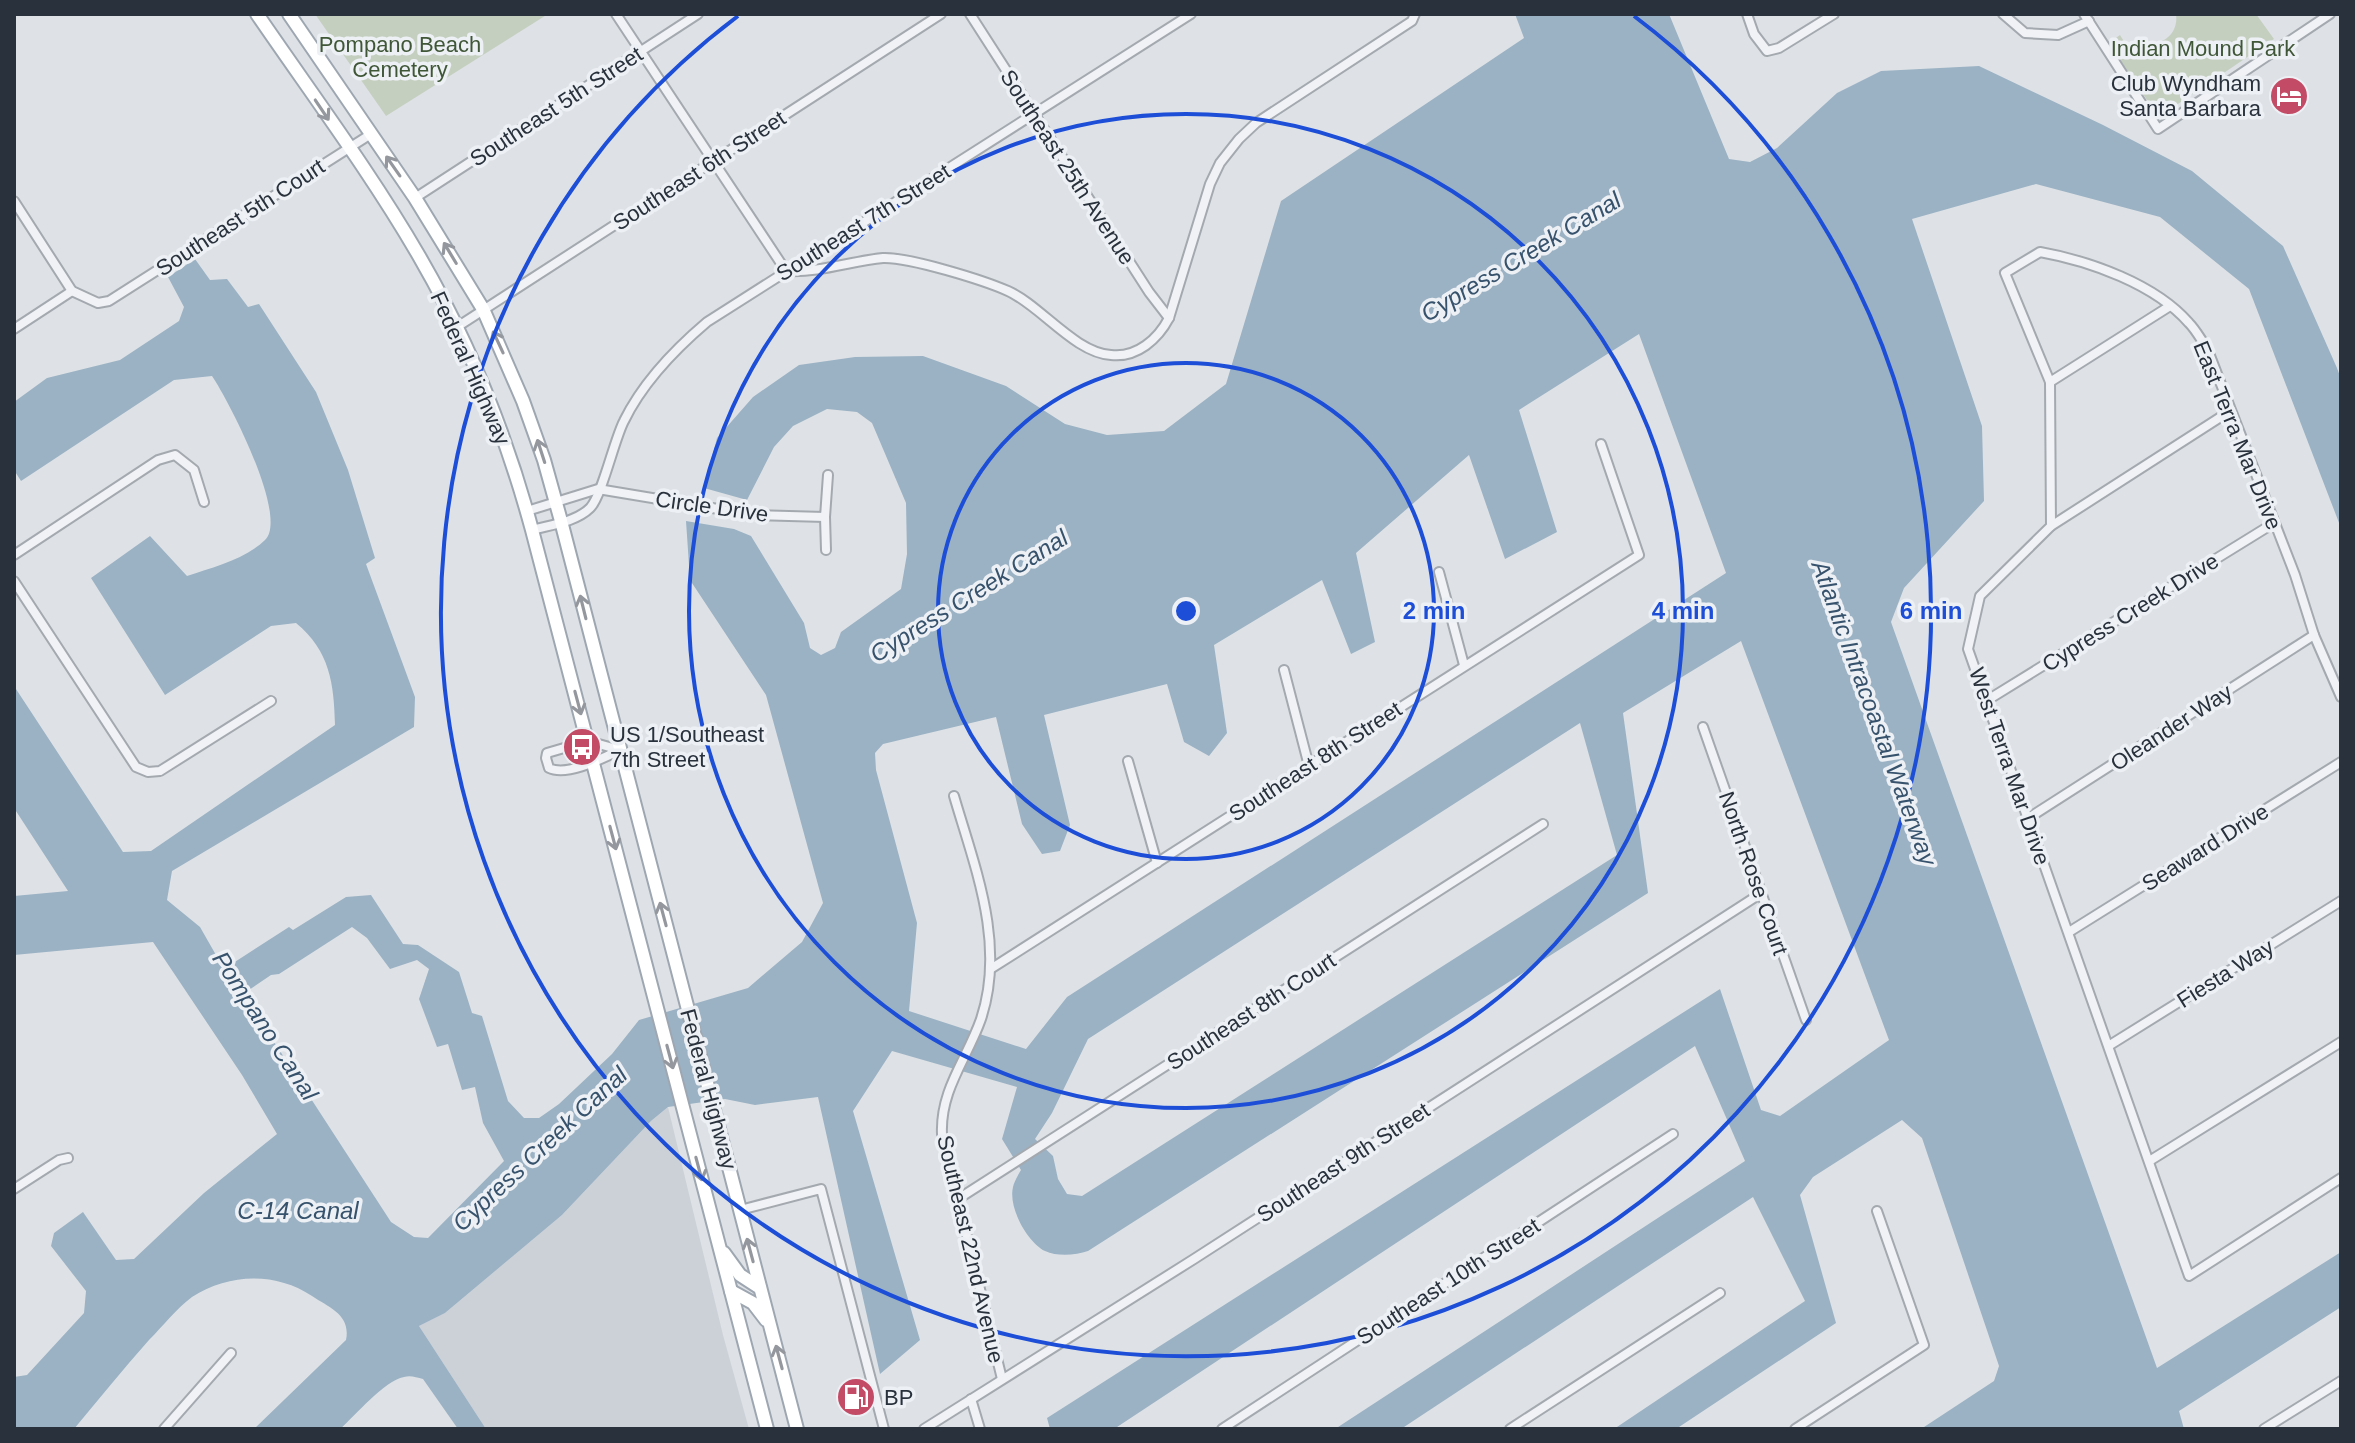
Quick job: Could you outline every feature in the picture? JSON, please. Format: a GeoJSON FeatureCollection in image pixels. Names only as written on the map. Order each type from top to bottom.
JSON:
{"type":"FeatureCollection","features":[{"type":"Feature","properties":{"kind":"main road","name":"Federal Highway"},"geometry":{"type":"LineString","coordinates":[[257,14],[417,253],[457,327],[497,416],[527,511],[767,1429]]}},
{"type":"Feature","properties":{"kind":"main road","name":"Federal Highway"},"geometry":{"type":"LineString","coordinates":[[289,14],[415,198],[483,309],[523,401],[556,502],[797,1429]]}},
{"type":"Feature","properties":{"kind":"main road"},"geometry":{"type":"LineString","coordinates":[[720,1247],[740,1275],[760,1288]]}},
{"type":"Feature","properties":{"kind":"main road"},"geometry":{"type":"LineString","coordinates":[[731,1291],[753,1303],[770,1325]]}},
{"type":"Feature","properties":{"kind":"street"},"geometry":{"type":"LineString","coordinates":[[616,14],[786,271],[804,272],[886,258],[958,273],[1010,292],[1086,347],[1108,356],[1125,355],[1140,349],[1162,331],[1169,318],[1210,184],[1220,163],[1239,139],[1256,123],[1413,18]]}},
{"type":"Feature","properties":{"kind":"street","name":"Southeast 5th Street"},"geometry":{"type":"LineString","coordinates":[[415,198],[698,14]]}},
{"type":"Feature","properties":{"kind":"street","name":"Southeast 6th Street"},"geometry":{"type":"LineString","coordinates":[[457,327],[941,14]]}},
{"type":"Feature","properties":{"kind":"street","name":"Southeast 25th Avenue"},"geometry":{"type":"LineString","coordinates":[[970,14],[1149,292],[1169,318]]}},
{"type":"Feature","properties":{"kind":"street","name":"Southeast 7th Street"},"geometry":{"type":"LineString","coordinates":[[532,530],[581,515],[590,507],[623,423],[638,397],[683,342],[707,322],[1191,14]]}},
{"type":"Feature","properties":{"kind":"street"},"geometry":{"type":"LineString","coordinates":[[1747,14],[1754,34],[1767,51],[1779,48],[1834,14]]}},
{"type":"Feature","properties":{"kind":"street"},"geometry":{"type":"LineString","coordinates":[[2003,14],[2025,33],[2058,35],[2086,18],[2158,129],[2330,14]]}},
{"type":"Feature","properties":{"kind":"street","name":"Southeast 5th Court"},"geometry":{"type":"LineString","coordinates":[[72,291],[98,303],[109,301],[371,134]]}},
{"type":"Feature","properties":{"kind":"street"},"geometry":{"type":"LineString","coordinates":[[14,201],[72,291],[14,329]]}},
{"type":"Feature","properties":{"kind":"street","name":"East Terra Mar Drive"},"geometry":{"type":"LineString","coordinates":[[2050,382],[2005,273],[2040,252],[2075,259],[2126,279],[2170,306],[2190,323],[2207,348],[2295,575],[2314,635],[2341,697]]}},
{"type":"Feature","properties":{"kind":"street"},"geometry":{"type":"LineString","coordinates":[[2051,526],[2050,382],[2170,306]]}},
{"type":"Feature","properties":{"kind":"street","name":"West Terra Mar Drive"},"geometry":{"type":"LineString","coordinates":[[2230,411],[2051,526],[1980,596],[1968,649],[2151,1160],[2189,1276],[2341,1178]]}},
{"type":"Feature","properties":{"kind":"street","name":"Southeast 8th Street"},"geometry":{"type":"LineString","coordinates":[[992,968],[1639,555],[1601,444]]}},
{"type":"Feature","properties":{"kind":"street"},"geometry":{"type":"LineString","coordinates":[[14,555],[166,457],[175,455],[194,470],[204,502]]}},
{"type":"Feature","properties":{"kind":"street"},"geometry":{"type":"LineString","coordinates":[[826,550],[828,475]]}},
{"type":"Feature","properties":{"kind":"street"},"geometry":{"type":"LineString","coordinates":[[527,511],[598,489]]}},
{"type":"Feature","properties":{"kind":"street","name":"Circle Drive"},"geometry":{"type":"LineString","coordinates":[[598,489],[754,515],[825,517]]}},
{"type":"Feature","properties":{"kind":"street","name":"Cypress Creek Drive"},"geometry":{"type":"LineString","coordinates":[[1986,701],[2274,523]]}},
{"type":"Feature","properties":{"kind":"street"},"geometry":{"type":"LineString","coordinates":[[1439,572],[1464,665]]}},
{"type":"Feature","properties":{"kind":"street"},"geometry":{"type":"LineString","coordinates":[[14,581],[136,767],[148,772],[160,771],[271,701]]}},
{"type":"Feature","properties":{"kind":"street","name":"Oleander Way"},"geometry":{"type":"LineString","coordinates":[[2027,819],[2314,635]]}},
{"type":"Feature","properties":{"kind":"street"},"geometry":{"type":"LineString","coordinates":[[1284,670],[1309,766]]}},
{"type":"Feature","properties":{"kind":"street","name":"North Rose Court"},"geometry":{"type":"LineString","coordinates":[[1703,727],[1806,1020]]}},
{"type":"Feature","properties":{"kind":"street"},"geometry":{"type":"LineString","coordinates":[[588,741],[620,750],[594,763],[558,772],[547,764],[547,753],[588,741]]}},
{"type":"Feature","properties":{"kind":"street"},"geometry":{"type":"LineString","coordinates":[[1128,761],[1157,863]]}},
{"type":"Feature","properties":{"kind":"street","name":"Seaward Drive"},"geometry":{"type":"LineString","coordinates":[[2069,932],[2341,762]]}},
{"type":"Feature","properties":{"kind":"street","name":"Southeast 22nd Avenue"},"geometry":{"type":"LineString","coordinates":[[954,796],[987,913],[992,968],[980,1021],[952,1077],[941,1116],[942,1134],[1002,1379]]}},
{"type":"Feature","properties":{"kind":"street","name":"Southeast 8th Court"},"geometry":{"type":"LineString","coordinates":[[958,1199],[1543,824]]}},
{"type":"Feature","properties":{"kind":"street","name":"Southeast 9th Street"},"geometry":{"type":"LineString","coordinates":[[924,1429],[1760,894]]}},
{"type":"Feature","properties":{"kind":"street","name":"Fiesta Way"},"geometry":{"type":"LineString","coordinates":[[2110,1045],[2341,901]]}},
{"type":"Feature","properties":{"kind":"street"},"geometry":{"type":"LineString","coordinates":[[2151,1160],[2341,1042]]}},
{"type":"Feature","properties":{"kind":"street","name":"Southeast 10th Street"},"geometry":{"type":"LineString","coordinates":[[1222,1429],[1673,1134]]}},
{"type":"Feature","properties":{"kind":"street"},"geometry":{"type":"LineString","coordinates":[[14,1189],[59,1160],[68,1158]]}},
{"type":"Feature","properties":{"kind":"street"},"geometry":{"type":"LineString","coordinates":[[740,1210],[821,1189],[884,1429]]}},
{"type":"Feature","properties":{"kind":"street"},"geometry":{"type":"LineString","coordinates":[[1795,1429],[1924,1345],[1877,1211]]}},
{"type":"Feature","properties":{"kind":"street"},"geometry":{"type":"LineString","coordinates":[[1510,1429],[1720,1293]]}},
{"type":"Feature","properties":{"kind":"street"},"geometry":{"type":"LineString","coordinates":[[164,1429],[231,1353]]}},
{"type":"Feature","properties":{"kind":"street"},"geometry":{"type":"LineString","coordinates":[[2264,1429],[2341,1381]]}},
{"type":"Feature","properties":{"kind":"street"},"geometry":{"type":"LineString","coordinates":[[971,1399],[980,1429]]}},
{"type":"Feature","properties":{"kind":"shaded area"},"geometry":{"type":"Polygon","coordinates":[[[668,1107],[749,1429],[486,1429],[419,1326],[445,1313],[562,1215],[668,1107]]]}},
{"type":"Feature","properties":{"kind":"green space","name":"Pompano Beach Cemetery"},"geometry":{"type":"Polygon","coordinates":[[[315,14],[548,14],[386,116],[315,14]]]}},
{"type":"Feature","properties":{"kind":"green space","name":"Indian Mound Park"},"geometry":{"type":"Polygon","coordinates":[[[2176,14],[2256,14],[2274,39],[2172,108],[2159,110],[2151,106],[2109,43],[2120,35],[2128,48],[2139,41],[2161,42],[2171,34],[2176,14]]]}},
{"type":"Feature","properties":{"kind":"water"},"geometry":{"type":"Polygon","coordinates":[[[1515,14],[1669,14],[1729,159],[1750,162],[1777,148],[1837,93],[1881,71],[1979,66],[2192,171],[2283,246],[2341,379],[2341,528],[2249,289],[2160,217],[2036,184],[1912,219],[1982,426],[1984,501],[1904,588],[1891,622],[2157,1368],[2341,1252],[2341,1307],[2179,1411],[2184,1429],[1921,1429],[1994,1381],[1999,1366],[1922,1138],[1902,1120],[1813,1177],[1800,1195],[1836,1323],[1676,1429],[1614,1429],[1805,1301],[1753,1197],[1401,1429],[1335,1429],[1745,1161],[1695,1046],[1114,1429],[1050,1429],[1047,1418],[1720,989],[1761,1110],[1780,1116],[1889,1040],[1741,641],[1623,713],[1648,893],[1088,1251],[1067,1255],[1045,1251],[1032,1240],[1016,1214],[1012,1195],[1021,1170],[1002,1139],[1017,1087],[892,1051],[853,1111],[920,1340],[880,1374],[818,1097],[755,1105],[725,1099],[668,1107],[562,1215],[445,1313],[419,1326],[486,1429],[458,1429],[423,1379],[409,1376],[388,1385],[340,1429],[254,1429],[346,1340],[347,1331],[338,1313],[298,1288],[268,1279],[252,1278],[221,1283],[186,1302],[139,1351],[74,1429],[14,1429],[14,1377],[27,1375],[84,1313],[86,1291],[51,1246],[54,1233],[83,1212],[116,1260],[134,1259],[204,1193],[277,1134],[242,1075],[153,942],[14,955],[14,896],[68,891],[14,808],[14,686],[123,852],[151,851],[335,725],[328,669],[316,645],[296,623],[271,626],[165,695],[91,578],[150,536],[187,576],[238,558],[265,540],[270,527],[263,485],[243,433],[212,376],[174,380],[21,481],[14,470],[14,402],[47,378],[120,360],[179,321],[184,307],[168,277],[195,259],[210,280],[227,279],[248,307],[259,304],[316,392],[348,470],[375,558],[366,564],[415,697],[414,727],[172,871],[167,900],[200,927],[224,969],[289,927],[293,930],[346,897],[371,895],[403,944],[418,945],[459,972],[472,1013],[482,1016],[508,1101],[524,1118],[539,1118],[559,1104],[612,1054],[639,1020],[748,988],[802,942],[823,903],[766,695],[690,580],[686,521],[734,529],[751,536],[804,623],[810,648],[821,655],[835,648],[841,632],[901,589],[907,554],[906,503],[872,423],[857,412],[827,409],[793,426],[774,447],[747,500],[704,488],[717,438],[753,397],[799,365],[855,357],[923,356],[1006,386],[1065,424],[1107,435],[1164,431],[1226,384],[1281,201],[1524,38],[1515,14]],[[1639,334],[1519,410],[1557,532],[1505,559],[1469,455],[1356,553],[1375,642],[1351,654],[1322,580],[1214,645],[1227,733],[1209,756],[1184,742],[1167,684],[1044,715],[1070,825],[1060,851],[1042,854],[1022,824],[996,717],[883,744],[875,753],[876,770],[917,923],[909,1011],[1026,1049],[1067,997],[1726,573],[1639,334]],[[1580,723],[1088,1039],[1052,1113],[1035,1139],[1053,1156],[1058,1179],[1067,1194],[1082,1196],[1617,855],[1580,723]],[[352,927],[279,974],[271,975],[243,994],[391,1222],[414,1237],[428,1238],[504,1161],[483,1123],[475,1087],[462,1090],[448,1044],[437,1047],[419,999],[429,969],[417,960],[390,969],[367,938],[352,927]]]}},
{"type":"Feature","properties":{"kind":"place","name":"Club Wyndham Santa Barbara"},"geometry":{"type":"Point","coordinates":[2289,96]}},
{"type":"Feature","properties":{"kind":"place","name":"US 1/Southeast 7th Street"},"geometry":{"type":"Point","coordinates":[582,747]}},
{"type":"Feature","properties":{"kind":"place","name":"BP"},"geometry":{"type":"Point","coordinates":[856,1397]}},
{"type":"Feature","properties":{"kind":"water label","name":"Cypress Creek Canal"},"geometry":{"type":"Point","coordinates":[1521,257]}},
{"type":"Feature","properties":{"kind":"water label","name":"Cypress Creek Canal"},"geometry":{"type":"Point","coordinates":[969,596]}},
{"type":"Feature","properties":{"kind":"water label","name":"Atlantic Intracoastal Waterway"},"geometry":{"type":"Point","coordinates":[1874,713]}},
{"type":"Feature","properties":{"kind":"water label","name":"Pompano Canal"},"geometry":{"type":"Point","coordinates":[265,1026]}},
{"type":"Feature","properties":{"kind":"water label","name":"Cypress Creek Canal"},"geometry":{"type":"Point","coordinates":[540,1149]}},
{"type":"Feature","properties":{"kind":"water label","name":"C-14 Canal"},"geometry":{"type":"Point","coordinates":[298,1211]}}]}
